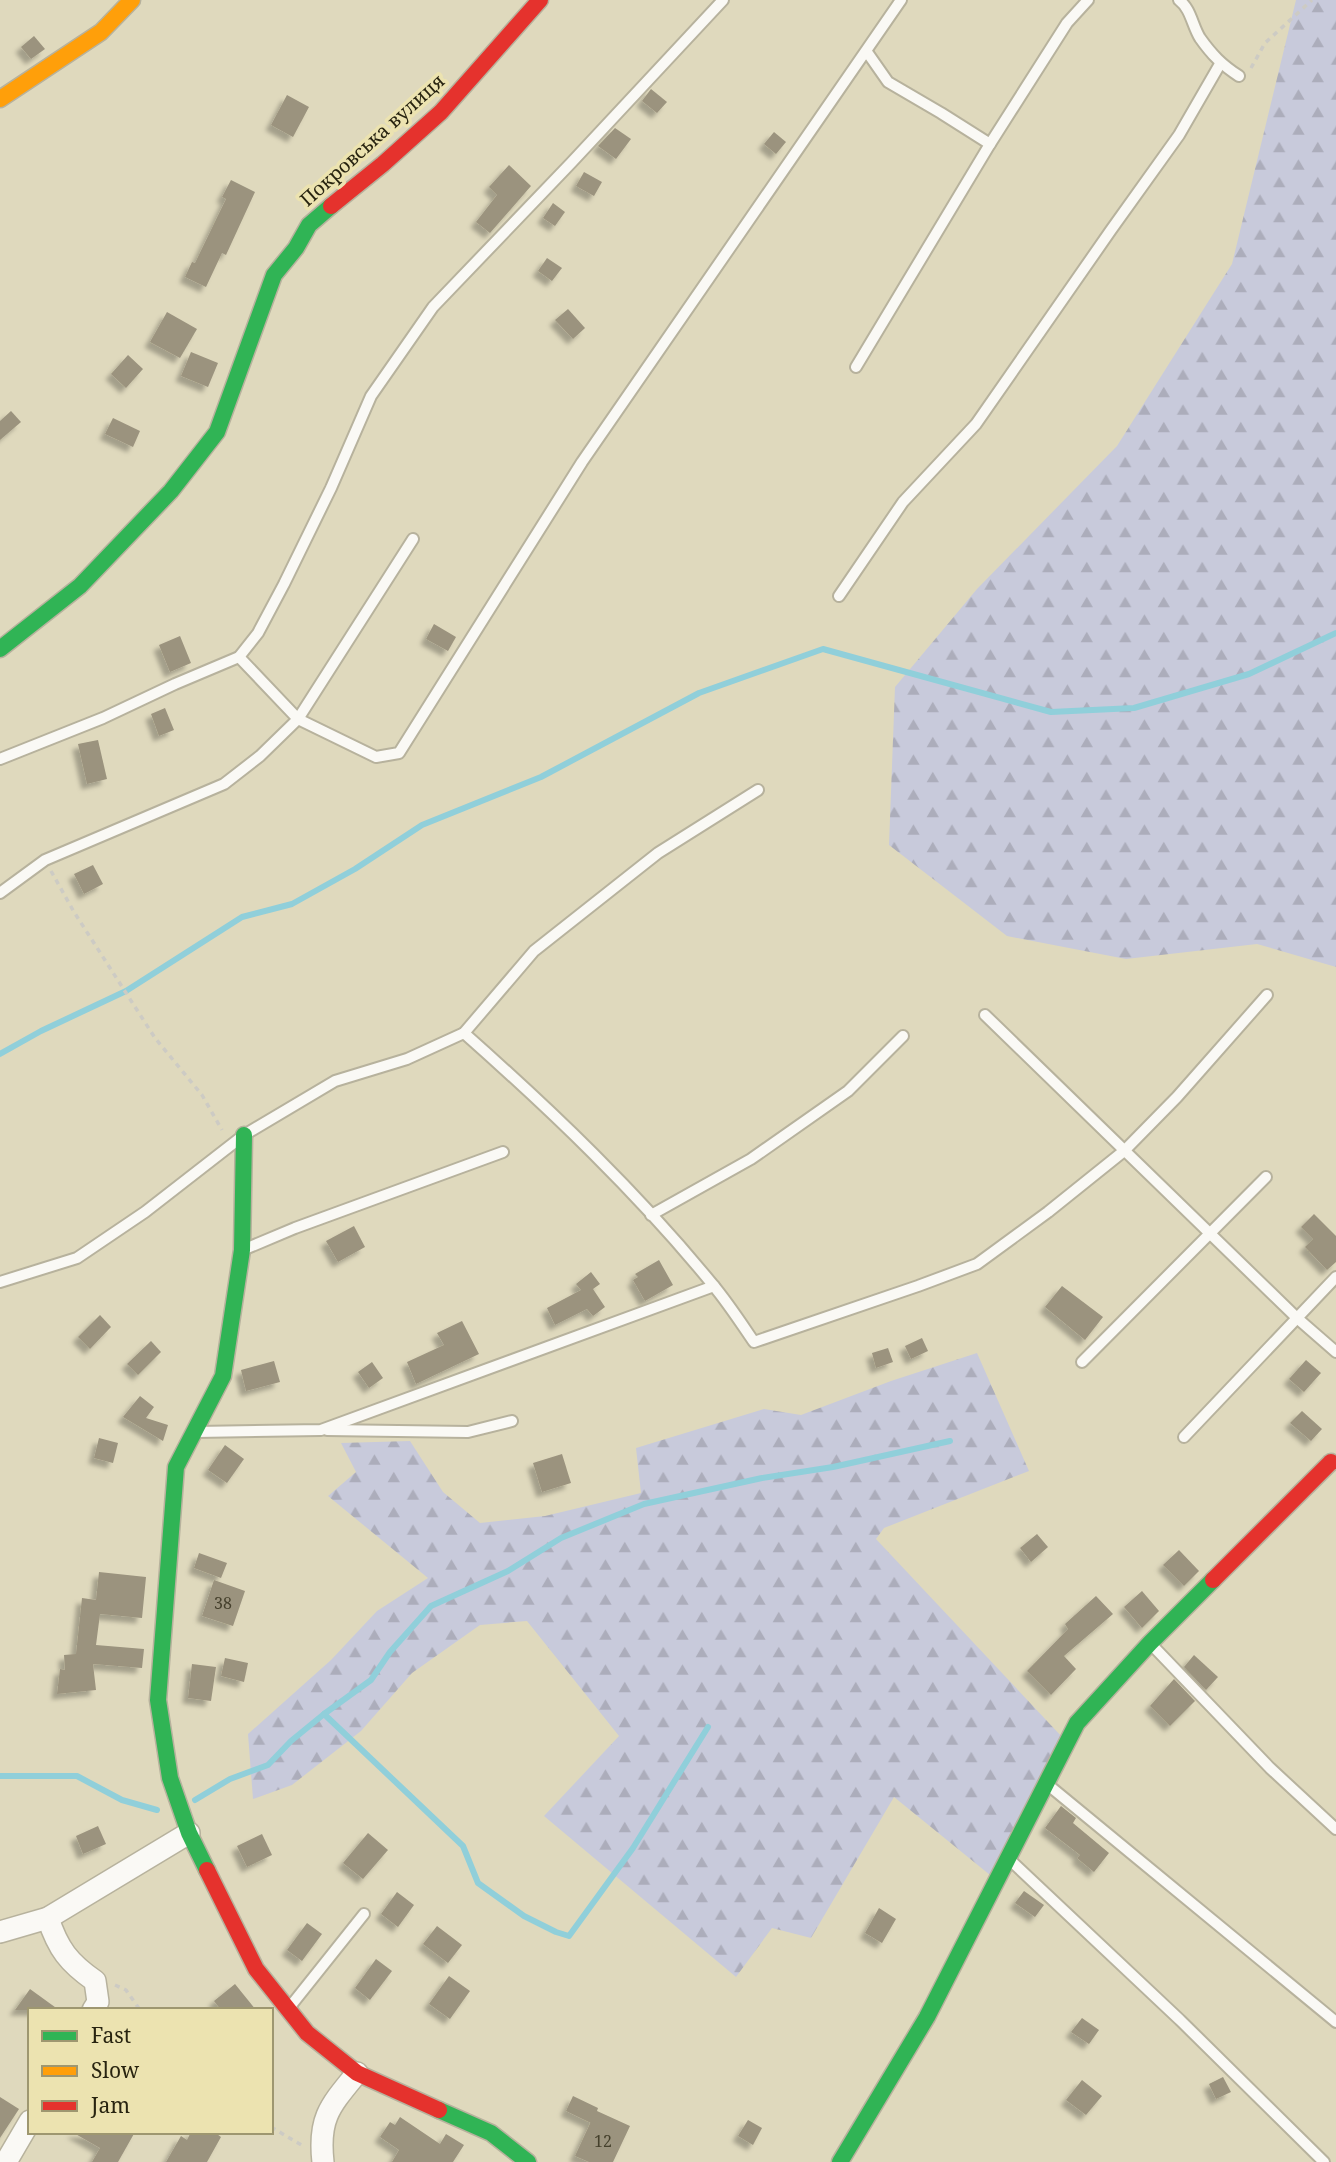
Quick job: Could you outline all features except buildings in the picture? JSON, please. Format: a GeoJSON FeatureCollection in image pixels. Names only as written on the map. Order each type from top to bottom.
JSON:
{"type":"FeatureCollection","features":[{"type":"Feature","properties":{"kind":"street"},"geometry":{"type":"LineString","coordinates":[[0,99],[100,32],[132,0]]}},
{"type":"Feature","properties":{"kind":"street","name":"Покровська вулиця"},"geometry":{"type":"LineString","coordinates":[[0,649],[80,586],[171,491],[217,432],[274,275],[296,248],[309,225],[350,188],[383,164],[441,111],[529,4]]}},
{"type":"Feature","properties":{"kind":"street"},"geometry":{"type":"LineString","coordinates":[[238,1140],[242,1250],[223,1376],[176,1467],[172,1503],[158,1700],[170,1778],[189,1833],[256,1969],[307,2034],[357,2073],[491,2133],[528,2162]]}},
{"type":"Feature","properties":{"kind":"street"},"geometry":{"type":"LineString","coordinates":[[840,2162],[927,2017],[1077,1723],[1150,1643],[1334,1462]]}},
{"type":"Feature","properties":{"kind":"street"},"geometry":{"type":"LineString","coordinates":[[0,1932],[48,1919],[189,1833]]}},
{"type":"Feature","properties":{"kind":"street"},"geometry":{"type":"LineString","coordinates":[[48,1919],[57,1943],[75,1967],[95,1981],[98,2002],[94,2008]]}},
{"type":"Feature","properties":{"kind":"street"},"geometry":{"type":"LineString","coordinates":[[322,2158],[320,2135],[327,2112],[357,2073]]}},
{"type":"Feature","properties":{"kind":"street"},"geometry":{"type":"LineString","coordinates":[[6,2162],[28,2124]]}},
{"type":"Feature","properties":{"kind":"lane"},"geometry":{"type":"LineString","coordinates":[[0,759],[103,718],[239,657],[258,633],[284,584],[331,488],[371,396],[433,307],[723,0]]}},
{"type":"Feature","properties":{"kind":"lane"},"geometry":{"type":"LineString","coordinates":[[239,657],[298,719],[376,757],[399,753],[582,462],[901,0]]}},
{"type":"Feature","properties":{"kind":"lane"},"geometry":{"type":"LineString","coordinates":[[856,367],[990,144],[1067,23],[1088,0]]}},
{"type":"Feature","properties":{"kind":"lane"},"geometry":{"type":"LineString","coordinates":[[1178,0],[1186,5],[1200,36],[1220,64],[1239,76]]}},
{"type":"Feature","properties":{"kind":"lane"},"geometry":{"type":"LineString","coordinates":[[867,52],[888,82],[990,144]]}},
{"type":"Feature","properties":{"kind":"lane"},"geometry":{"type":"LineString","coordinates":[[839,596],[903,502],[984,413],[1179,135],[1220,64]]}},
{"type":"Feature","properties":{"kind":"lane"},"geometry":{"type":"LineString","coordinates":[[0,893],[45,860],[224,784],[260,756],[298,719],[413,539]]}},
{"type":"Feature","properties":{"kind":"lane"},"geometry":{"type":"LineString","coordinates":[[0,1282],[77,1258],[145,1212],[238,1140],[335,1081],[407,1059],[464,1032],[534,951],[658,853],[758,790]]}},
{"type":"Feature","properties":{"kind":"lane"},"geometry":{"type":"LineString","coordinates":[[464,1032],[547,1107],[651,1214],[714,1286],[754,1342],[977,1264],[1124,1151],[1177,1097],[1268,995]]}},
{"type":"Feature","properties":{"kind":"lane"},"geometry":{"type":"LineString","coordinates":[[985,1015],[1297,1318],[1336,1352]]}},
{"type":"Feature","properties":{"kind":"lane"},"geometry":{"type":"LineString","coordinates":[[651,1214],[751,1158],[848,1091],[904,1036]]}},
{"type":"Feature","properties":{"kind":"lane"},"geometry":{"type":"LineString","coordinates":[[242,1250],[295,1228],[503,1153]]}},
{"type":"Feature","properties":{"kind":"lane"},"geometry":{"type":"LineString","coordinates":[[1082,1362],[1266,1177]]}},
{"type":"Feature","properties":{"kind":"lane"},"geometry":{"type":"LineString","coordinates":[[1184,1437],[1336,1276]]}},
{"type":"Feature","properties":{"kind":"lane"},"geometry":{"type":"LineString","coordinates":[[321,1430],[714,1286]]}},
{"type":"Feature","properties":{"kind":"lane"},"geometry":{"type":"LineString","coordinates":[[195,1432],[468,1432],[512,1421]]}},
{"type":"Feature","properties":{"kind":"lane"},"geometry":{"type":"LineString","coordinates":[[1150,1643],[1270,1768],[1336,1829]]}},
{"type":"Feature","properties":{"kind":"lane"},"geometry":{"type":"LineString","coordinates":[[1045,1782],[1336,2022]]}},
{"type":"Feature","properties":{"kind":"lane"},"geometry":{"type":"LineString","coordinates":[[1007,1857],[1180,2020],[1324,2162]]}},
{"type":"Feature","properties":{"kind":"lane"},"geometry":{"type":"LineString","coordinates":[[288,2010],[364,1914]]}},
{"type":"Feature","properties":{"kind":"path"},"geometry":{"type":"LineString","coordinates":[[1239,76],[1253,67],[1265,43],[1311,0]]}},
{"type":"Feature","properties":{"kind":"path"},"geometry":{"type":"LineString","coordinates":[[45,860],[74,912],[155,1038],[238,1140]]}},
{"type":"Feature","properties":{"kind":"path"},"geometry":{"type":"LineString","coordinates":[[95,1981],[117,1985],[126,1990],[139,2008]]}},
{"type":"Feature","properties":{"kind":"path"},"geometry":{"type":"LineString","coordinates":[[273,2128],[322,2158]]}},
{"type":"Feature","properties":{"kind":"green space"},"geometry":{"type":"Polygon","coordinates":[[[1296,0],[1336,0],[1336,967],[1257,944],[1126,959],[1007,936],[889,845],[895,687],[977,589],[1117,446],[1232,264],[1296,0]]]}},
{"type":"Feature","properties":{"kind":"green space"},"geometry":{"type":"Polygon","coordinates":[[[977,1353],[1029,1471],[884,1528],[876,1539],[1063,1738],[990,1875],[894,1797],[811,1938],[772,1928],[736,1977],[544,1816],[619,1736],[527,1621],[480,1625],[412,1673],[361,1731],[292,1785],[253,1799],[248,1734],[331,1660],[377,1611],[428,1578],[328,1496],[356,1472],[341,1443],[410,1441],[443,1492],[480,1523],[545,1516],[641,1493],[636,1448],[764,1409],[801,1415],[891,1381],[977,1353]]]}},
{"type":"Feature","properties":{"kind":"waterway"},"geometry":{"type":"LineString","coordinates":[[0,1054],[41,1031],[126,991],[242,917],[292,904],[355,869],[422,825],[541,777],[699,693],[823,649],[1051,712],[1134,708],[1249,674],[1336,633]]}},
{"type":"Feature","properties":{"kind":"waterway"},"geometry":{"type":"LineString","coordinates":[[195,1800],[230,1779],[268,1765],[291,1741],[371,1680],[390,1652],[431,1606],[508,1571],[561,1538],[644,1504],[950,1441]]}},
{"type":"Feature","properties":{"kind":"waterway"},"geometry":{"type":"LineString","coordinates":[[324,1714],[463,1846],[478,1883],[524,1916],[569,1936],[633,1848],[708,1727]]}},
{"type":"Feature","properties":{"kind":"waterway"},"geometry":{"type":"LineString","coordinates":[[0,1776],[77,1776],[122,1800],[157,1810]]}},
{"type":"Feature","properties":{"kind":"traffic: fast"},"geometry":{"type":"LineString","coordinates":[[0,649],[80,586],[171,491],[217,432],[274,275],[296,248],[309,225],[331,206]]}},
{"type":"Feature","properties":{"kind":"traffic: fast"},"geometry":{"type":"LineString","coordinates":[[207,1870],[189,1833],[170,1778],[158,1700],[176,1467],[223,1376],[242,1250],[244,1135]]}},
{"type":"Feature","properties":{"kind":"traffic: fast"},"geometry":{"type":"LineString","coordinates":[[840,2162],[927,2017],[1077,1723],[1150,1643],[1213,1580]]}},
{"type":"Feature","properties":{"kind":"traffic: fast"},"geometry":{"type":"LineString","coordinates":[[439,2110],[491,2133],[528,2162]]}},
{"type":"Feature","properties":{"kind":"traffic: slow"},"geometry":{"type":"LineString","coordinates":[[0,99],[101,32],[132,0]]}},
{"type":"Feature","properties":{"kind":"traffic: jam"},"geometry":{"type":"LineString","coordinates":[[331,206],[441,112],[540,0]]}},
{"type":"Feature","properties":{"kind":"traffic: jam"},"geometry":{"type":"LineString","coordinates":[[1213,1580],[1331,1462]]}},
{"type":"Feature","properties":{"kind":"traffic: jam"},"geometry":{"type":"LineString","coordinates":[[207,1870],[256,1969],[307,2033],[357,2073],[439,2110]]}}]}
